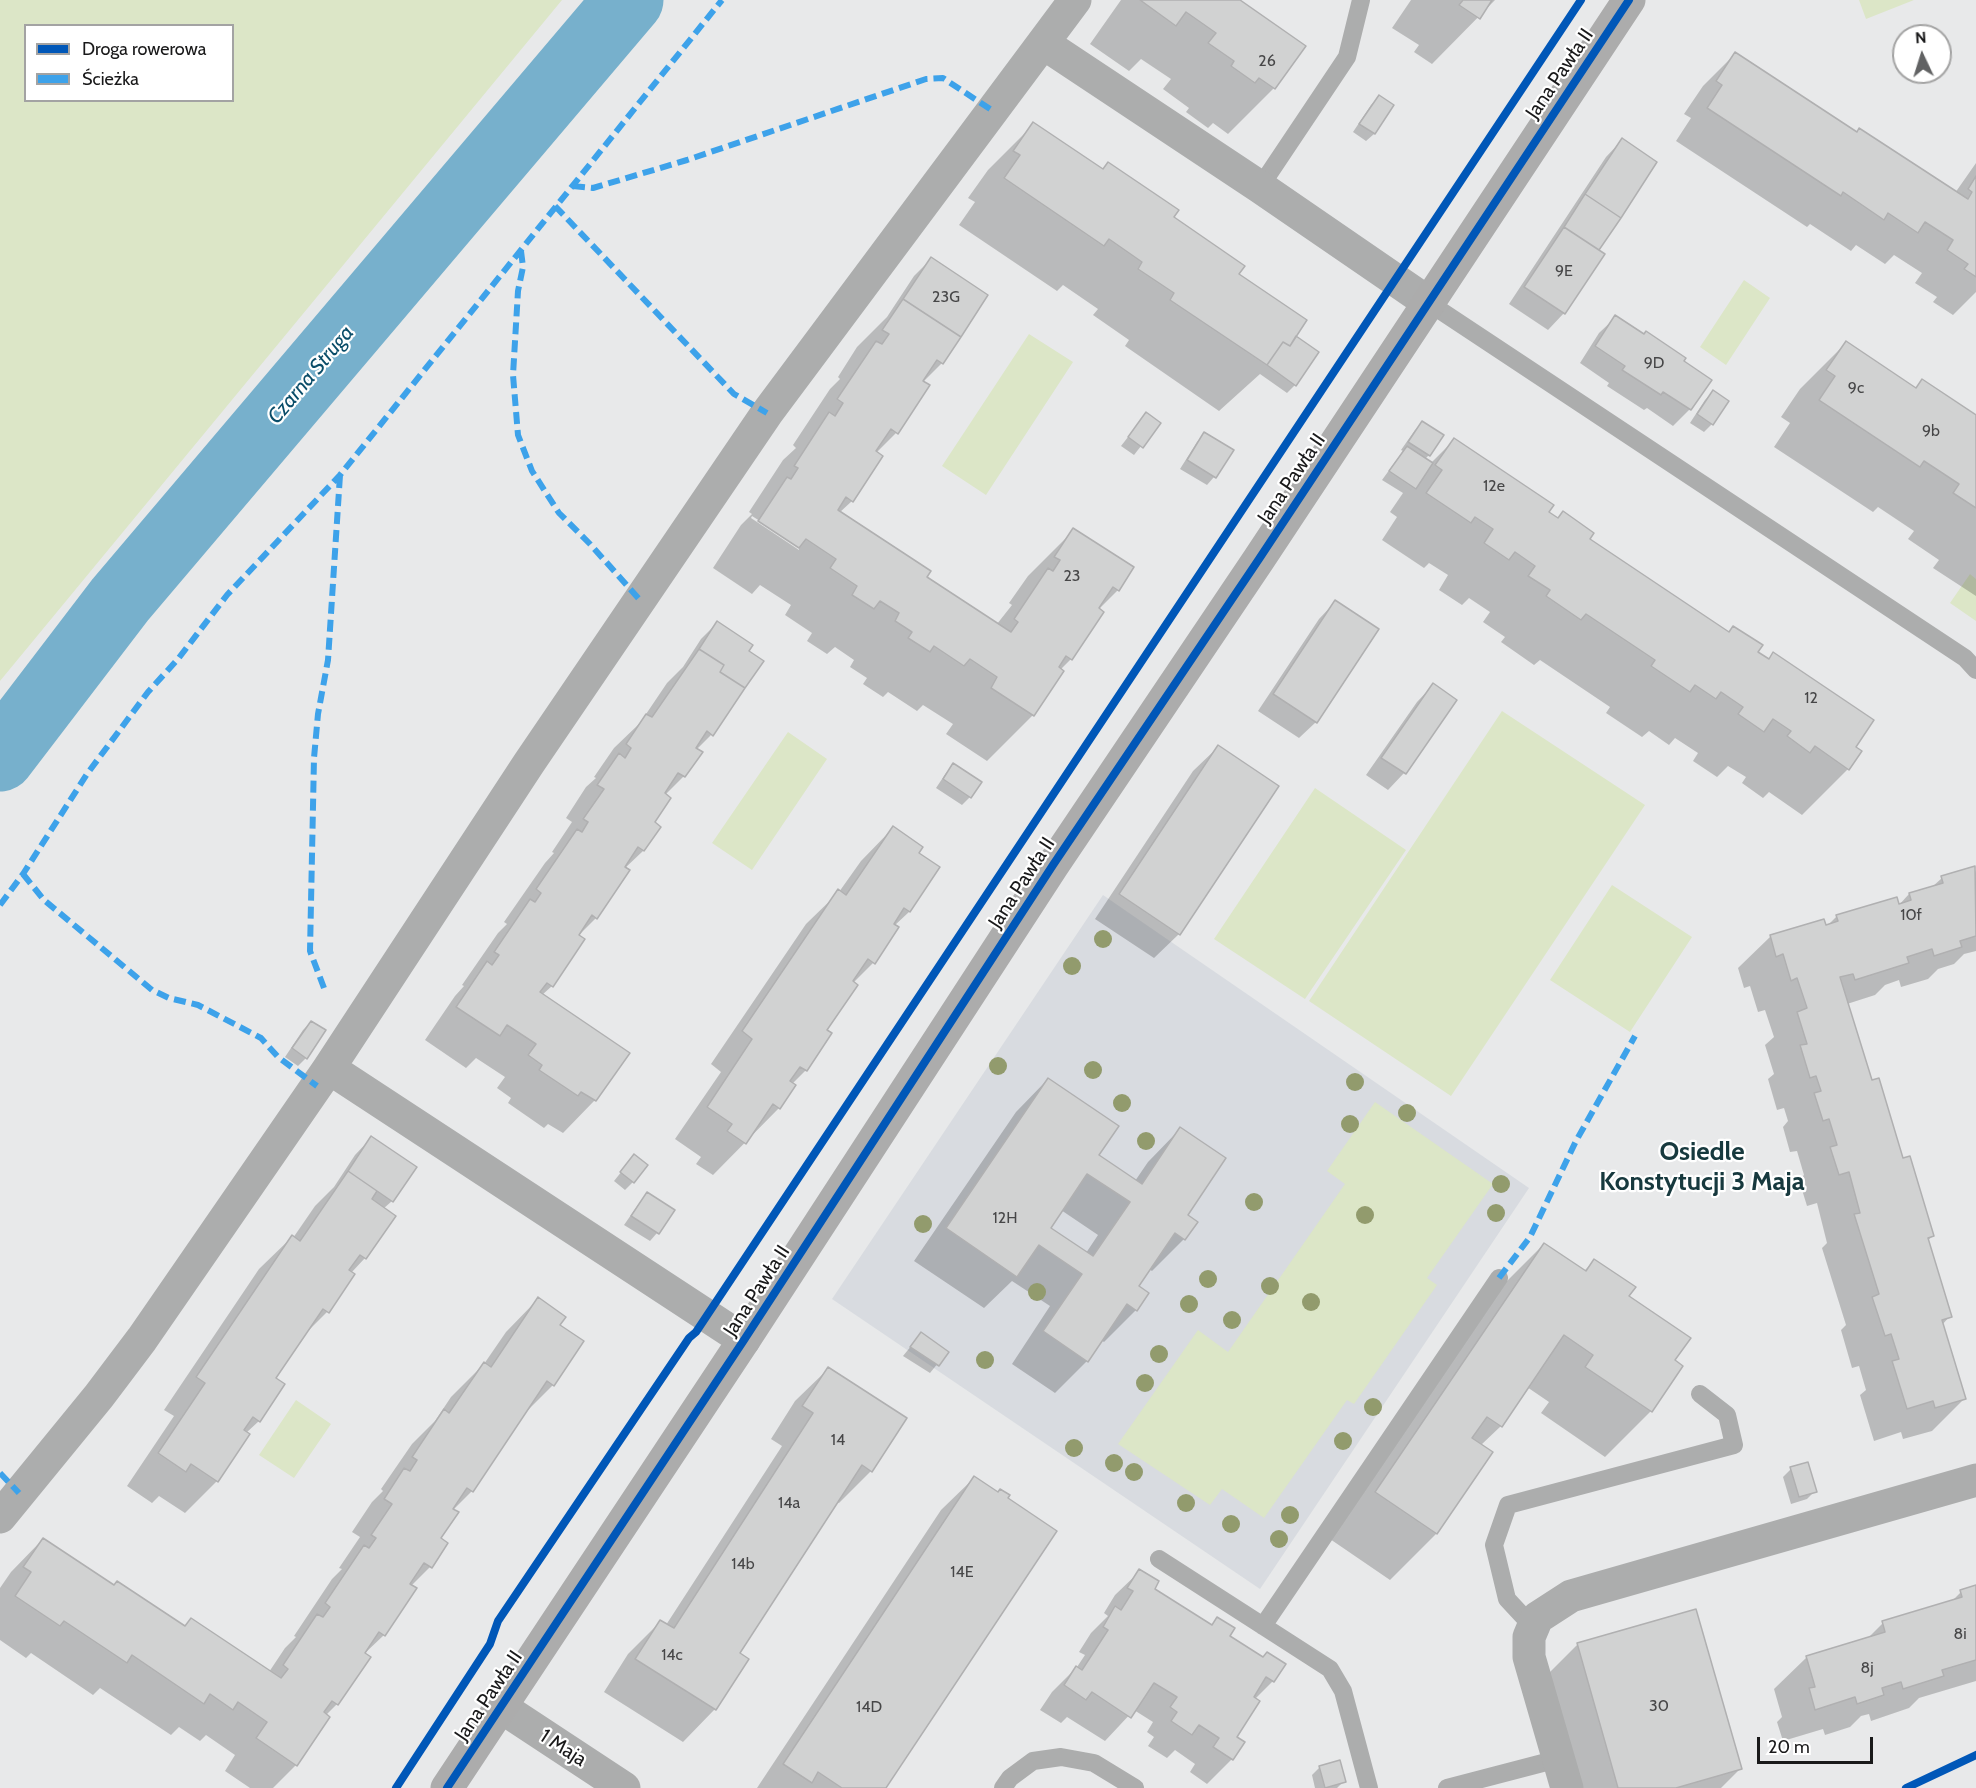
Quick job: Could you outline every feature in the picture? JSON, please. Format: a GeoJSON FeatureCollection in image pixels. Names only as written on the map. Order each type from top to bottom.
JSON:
{"type":"FeatureCollection","features":[{"type":"Feature","properties":{"kind":"street"},"geometry":{"type":"LineString","coordinates":[[0,1517],[99,1396],[142,1339],[329,1068],[529,762],[767,413],[1075,0]]}},
{"type":"Feature","properties":{"kind":"street","name":"Jana Pawła II"},"geometry":{"type":"LineString","coordinates":[[447,1788],[744,1340],[1053,865],[1629,0]]}},
{"type":"Feature","properties":{"kind":"street"},"geometry":{"type":"LineString","coordinates":[[1043,43],[1429,303]]}},
{"type":"Feature","properties":{"kind":"street"},"geometry":{"type":"LineString","coordinates":[[329,1068],[744,1340]]}},
{"type":"Feature","properties":{"kind":"street"},"geometry":{"type":"LineString","coordinates":[[1563,1774],[1529,1657],[1529,1637],[1537,1618],[1571,1596],[1976,1480]]}},
{"type":"Feature","properties":{"kind":"street","name":"1 Maja"},"geometry":{"type":"LineString","coordinates":[[501,1707],[624,1788]]}},
{"type":"Feature","properties":{"kind":"lane"},"geometry":{"type":"LineString","coordinates":[[1260,187],[1347,57],[1361,0]]}},
{"type":"Feature","properties":{"kind":"lane"},"geometry":{"type":"LineString","coordinates":[[1429,303],[1955,652],[1976,670]]}},
{"type":"Feature","properties":{"kind":"lane"},"geometry":{"type":"LineString","coordinates":[[1263,1626],[1498,1278]]}},
{"type":"Feature","properties":{"kind":"lane"},"geometry":{"type":"LineString","coordinates":[[1533,1627],[1507,1599],[1494,1545],[1508,1505],[1734,1445],[1727,1415],[1700,1394]]}},
{"type":"Feature","properties":{"kind":"lane"},"geometry":{"type":"LineString","coordinates":[[1160,1559],[1330,1669],[1343,1691],[1369,1788]]}},
{"type":"Feature","properties":{"kind":"lane"},"geometry":{"type":"LineString","coordinates":[[1003,1788],[1010,1778],[1033,1761],[1061,1757],[1094,1763],[1136,1788]]}},
{"type":"Feature","properties":{"kind":"lane"},"geometry":{"type":"LineString","coordinates":[[1447,1788],[1563,1774]]}},
{"type":"Feature","properties":{"kind":"shaded area"},"geometry":{"type":"Polygon","coordinates":[[[1103,895],[1529,1188],[1260,1589],[832,1299],[1103,895]]]}},
{"type":"Feature","properties":{"kind":"green space"},"geometry":{"type":"Polygon","coordinates":[[[0,0],[562,0],[0,681],[0,0]]]}},
{"type":"Feature","properties":{"kind":"green space"},"geometry":{"type":"Polygon","coordinates":[[[1859,0],[1914,0],[1866,19],[1859,0]]]}},
{"type":"Feature","properties":{"kind":"green space"},"geometry":{"type":"Polygon","coordinates":[[[1744,280],[1770,298],[1726,365],[1700,347],[1744,280]]]}},
{"type":"Feature","properties":{"kind":"green space"},"geometry":{"type":"Polygon","coordinates":[[[1029,334],[1073,362],[986,495],[942,466],[1029,334]]]}},
{"type":"Feature","properties":{"kind":"green space"},"geometry":{"type":"Polygon","coordinates":[[[1970,574],[1976,579],[1976,621],[1950,603],[1970,574]]]}},
{"type":"Feature","properties":{"kind":"green space"},"geometry":{"type":"Polygon","coordinates":[[[1502,711],[1645,805],[1451,1096],[1309,1001],[1502,711]]]}},
{"type":"Feature","properties":{"kind":"green space"},"geometry":{"type":"Polygon","coordinates":[[[788,732],[827,759],[752,870],[712,843],[788,732]]]}},
{"type":"Feature","properties":{"kind":"green space"},"geometry":{"type":"Polygon","coordinates":[[[1315,788],[1406,850],[1305,999],[1214,939],[1315,788]]]}},
{"type":"Feature","properties":{"kind":"green space"},"geometry":{"type":"Polygon","coordinates":[[[1612,885],[1692,937],[1630,1032],[1550,980],[1612,885]]]}},
{"type":"Feature","properties":{"kind":"green space"},"geometry":{"type":"Polygon","coordinates":[[[1375,1102],[1493,1184],[1427,1278],[1437,1285],[1354,1404],[1347,1400],[1264,1518],[1222,1489],[1210,1505],[1118,1444],[1198,1330],[1228,1352],[1345,1184],[1327,1171],[1375,1102]]]}},
{"type":"Feature","properties":{"kind":"green space"},"geometry":{"type":"Polygon","coordinates":[[[296,1400],[331,1424],[294,1478],[259,1455],[296,1400]]]}},
{"type":"Feature","properties":{"kind":"building"},"geometry":{"type":"Polygon","coordinates":[[[1140,0],[1240,0],[1306,46],[1275,89],[1259,78],[1255,83],[1231,66],[1234,61],[1208,43],[1216,33],[1186,12],[1176,26],[1140,0]]]}},
{"type":"Feature","properties":{"kind":"building"},"geometry":{"type":"Polygon","coordinates":[[[1463,0],[1492,0],[1480,19],[1459,5],[1463,0]]]}},
{"type":"Feature","properties":{"kind":"building"},"geometry":{"type":"Polygon","coordinates":[[[1735,52],[1857,132],[1859,128],[1968,199],[1972,192],[1968,189],[1976,176],[1976,277],[1964,269],[1968,264],[1947,250],[1953,240],[1925,222],[1918,233],[1888,213],[1884,220],[1843,192],[1841,196],[1707,108],[1722,85],[1716,81],[1735,52]]]}},
{"type":"Feature","properties":{"kind":"building"},"geometry":{"type":"Polygon","coordinates":[[[1379,95],[1394,105],[1375,134],[1359,124],[1379,95]]]}},
{"type":"Feature","properties":{"kind":"building"},"geometry":{"type":"Polygon","coordinates":[[[1033,122],[1103,169],[1108,162],[1179,210],[1174,217],[1245,266],[1239,274],[1307,320],[1290,346],[1283,342],[1267,365],[1170,300],[1174,293],[1138,269],[1142,262],[1109,239],[1104,246],[1004,178],[1020,155],[1013,151],[1033,122]]]}},
{"type":"Feature","properties":{"kind":"building"},"geometry":{"type":"Polygon","coordinates":[[[1622,138],[1657,162],[1621,218],[1585,194],[1622,138]]]}},
{"type":"Feature","properties":{"kind":"building"},"geometry":{"type":"Polygon","coordinates":[[[1585,194],[1621,218],[1599,250],[1564,227],[1585,194]]]}},
{"type":"Feature","properties":{"kind":"building"},"geometry":{"type":"Polygon","coordinates":[[[1564,227],[1605,254],[1565,314],[1524,287],[1564,227]]]}},
{"type":"Feature","properties":{"kind":"building"},"geometry":{"type":"Polygon","coordinates":[[[931,257],[988,295],[961,337],[903,299],[931,257]]]}},
{"type":"Feature","properties":{"kind":"building"},"geometry":{"type":"Polygon","coordinates":[[[903,299],[961,337],[943,364],[937,360],[923,381],[930,385],[898,434],[891,429],[876,451],[883,456],[853,502],[846,497],[838,510],[931,571],[927,577],[1011,632],[1018,622],[1014,619],[1048,568],[1053,571],[1060,560],[1054,557],[1073,528],[1134,567],[1119,591],[1113,587],[1099,608],[1104,612],[1072,660],[1066,656],[1059,667],[1064,671],[1034,716],[991,688],[997,677],[970,659],[964,666],[934,646],[930,652],[908,638],[912,632],[895,621],[899,613],[880,601],[874,609],[852,595],[857,586],[830,568],[836,559],[806,539],[799,548],[758,521],[787,477],[791,479],[798,468],[794,466],[829,412],[835,416],[843,403],[837,399],[876,341],[882,344],[889,334],[882,330],[903,299]]]}},
{"type":"Feature","properties":{"kind":"building"},"geometry":{"type":"Polygon","coordinates":[[[1615,315],[1644,334],[1646,331],[1686,358],[1684,361],[1712,380],[1691,410],[1663,392],[1661,395],[1622,370],[1625,366],[1595,346],[1615,315]]]}},
{"type":"Feature","properties":{"kind":"building"},"geometry":{"type":"Polygon","coordinates":[[[1296,336],[1319,352],[1296,386],[1267,365],[1283,342],[1290,346],[1296,336]]]}},
{"type":"Feature","properties":{"kind":"building"},"geometry":{"type":"Polygon","coordinates":[[[1846,341],[1916,388],[1922,379],[1976,415],[1976,508],[1953,493],[1959,484],[1924,461],[1920,467],[1819,400],[1835,376],[1826,370],[1846,341]]]}},
{"type":"Feature","properties":{"kind":"building"},"geometry":{"type":"Polygon","coordinates":[[[1713,390],[1729,401],[1713,425],[1697,414],[1713,390]]]}},
{"type":"Feature","properties":{"kind":"building"},"geometry":{"type":"Polygon","coordinates":[[[1146,412],[1161,423],[1143,448],[1128,437],[1146,412]]]}},
{"type":"Feature","properties":{"kind":"building"},"geometry":{"type":"Polygon","coordinates":[[[1422,421],[1444,435],[1430,456],[1408,442],[1422,421]]]}},
{"type":"Feature","properties":{"kind":"building"},"geometry":{"type":"Polygon","coordinates":[[[1204,432],[1234,450],[1216,478],[1187,460],[1204,432]]]}},
{"type":"Feature","properties":{"kind":"building"},"geometry":{"type":"Polygon","coordinates":[[[1454,438],[1554,505],[1549,512],[1558,518],[1563,511],[1594,533],[1590,539],[1729,632],[1733,626],[1763,645],[1758,652],[1769,659],[1773,652],[1874,720],[1856,747],[1862,751],[1849,770],[1815,746],[1810,753],[1787,736],[1791,731],[1773,719],[1764,732],[1738,714],[1743,707],[1721,692],[1716,699],[1695,685],[1690,692],[1651,666],[1655,660],[1586,614],[1581,620],[1546,596],[1550,590],[1528,576],[1535,566],[1515,552],[1509,560],[1484,543],[1493,529],[1475,517],[1471,523],[1426,493],[1442,470],[1435,465],[1454,438]]]}},
{"type":"Feature","properties":{"kind":"building"},"geometry":{"type":"Polygon","coordinates":[[[1407,446],[1433,463],[1416,489],[1389,471],[1407,446]]]}},
{"type":"Feature","properties":{"kind":"building"},"geometry":{"type":"Polygon","coordinates":[[[1335,600],[1379,629],[1317,723],[1273,694],[1335,600]]]}},
{"type":"Feature","properties":{"kind":"building"},"geometry":{"type":"Polygon","coordinates":[[[717,621],[753,645],[749,651],[764,661],[745,688],[720,672],[724,665],[699,649],[717,621]]]}},
{"type":"Feature","properties":{"kind":"building"},"geometry":{"type":"Polygon","coordinates":[[[699,649],[724,665],[720,672],[745,688],[713,736],[707,731],[696,748],[703,752],[685,777],[678,773],[665,793],[671,798],[655,822],[661,827],[644,851],[638,847],[625,867],[630,870],[597,919],[592,915],[579,935],[585,939],[553,987],[547,983],[540,992],[630,1053],[596,1101],[581,1092],[578,1096],[539,1070],[542,1065],[528,1055],[536,1044],[507,1025],[500,1036],[456,1007],[487,961],[492,965],[499,955],[494,952],[530,899],[535,902],[541,893],[536,889],[577,829],[582,832],[588,822],[583,819],[604,789],[597,785],[619,753],[625,758],[631,748],[626,744],[646,714],[652,717],[699,649]]]}},
{"type":"Feature","properties":{"kind":"building"},"geometry":{"type":"Polygon","coordinates":[[[1433,683],[1457,700],[1406,774],[1381,758],[1433,683]]]}},
{"type":"Feature","properties":{"kind":"building"},"geometry":{"type":"Polygon","coordinates":[[[1218,745],[1279,786],[1180,935],[1119,894],[1218,745]]]}},
{"type":"Feature","properties":{"kind":"building"},"geometry":{"type":"Polygon","coordinates":[[[953,763],[982,782],[971,798],[943,779],[953,763]]]}},
{"type":"Feature","properties":{"kind":"building"},"geometry":{"type":"Polygon","coordinates":[[[893,826],[923,847],[919,853],[940,867],[910,912],[904,908],[894,924],[899,927],[875,964],[868,959],[853,981],[858,985],[827,1030],[832,1033],[807,1071],[800,1067],[790,1081],[796,1085],[780,1109],[773,1104],[746,1144],[727,1131],[732,1124],[707,1107],[752,1039],[742,1031],[838,889],[846,895],[893,826]]]}},
{"type":"Feature","properties":{"kind":"building"},"geometry":{"type":"Polygon","coordinates":[[[1975,866],[1976,936],[1960,941],[1962,947],[1934,956],[1932,949],[1907,957],[1909,963],[1855,980],[1853,974],[1840,977],[1872,1080],[1879,1078],[1903,1158],[1910,1156],[1934,1236],[1928,1238],[1952,1317],[1942,1320],[1966,1399],[1935,1408],[1933,1401],[1907,1409],[1892,1361],[1899,1359],[1891,1334],[1885,1336],[1872,1297],[1879,1294],[1854,1214],[1860,1213],[1849,1172],[1839,1175],[1830,1147],[1837,1145],[1829,1119],[1823,1121],[1814,1093],[1821,1091],[1816,1076],[1810,1078],[1800,1045],[1807,1044],[1797,1012],[1807,1008],[1797,978],[1791,981],[1783,954],[1776,957],[1770,935],[1824,919],[1826,925],[1838,921],[1836,915],[1897,897],[1899,904],[1911,900],[1909,893],[1943,883],[1941,876],[1975,866]]]}},
{"type":"Feature","properties":{"kind":"building"},"geometry":{"type":"Polygon","coordinates":[[[311,1021],[326,1030],[307,1059],[292,1048],[311,1021]]]}},
{"type":"Feature","properties":{"kind":"building"},"geometry":{"type":"Polygon","coordinates":[[[1048,1078],[1119,1126],[1099,1155],[1142,1184],[1180,1127],[1226,1158],[1188,1215],[1198,1222],[1185,1240],[1175,1233],[1139,1286],[1149,1293],[1137,1311],[1127,1304],[1088,1362],[1043,1331],[1082,1274],[1039,1245],[1017,1277],[946,1228],[1048,1078]],[[1087,1174],[1051,1228],[1093,1256],[1130,1202],[1087,1174]]]}},
{"type":"Feature","properties":{"kind":"building"},"geometry":{"type":"Polygon","coordinates":[[[371,1136],[417,1167],[393,1202],[348,1171],[371,1136]]]}},
{"type":"Feature","properties":{"kind":"building"},"geometry":{"type":"Polygon","coordinates":[[[634,1154],[648,1165],[634,1183],[620,1172],[634,1154]]]}},
{"type":"Feature","properties":{"kind":"building"},"geometry":{"type":"Polygon","coordinates":[[[348,1171],[377,1191],[372,1199],[396,1216],[366,1259],[360,1255],[349,1270],[355,1274],[329,1313],[323,1309],[276,1378],[285,1384],[260,1422],[253,1417],[244,1430],[250,1434],[218,1482],[191,1464],[186,1472],[158,1453],[205,1383],[196,1377],[292,1235],[300,1241],[348,1171]]]}},
{"type":"Feature","properties":{"kind":"building"},"geometry":{"type":"Polygon","coordinates":[[[647,1192],[675,1210],[659,1234],[631,1216],[647,1192]]]}},
{"type":"Feature","properties":{"kind":"building"},"geometry":{"type":"Polygon","coordinates":[[[1544,1243],[1586,1271],[1594,1259],[1636,1287],[1629,1296],[1691,1338],[1675,1360],[1683,1366],[1652,1412],[1585,1367],[1593,1355],[1564,1335],[1502,1427],[1487,1417],[1472,1438],[1493,1452],[1437,1534],[1375,1492],[1544,1243]]]}},
{"type":"Feature","properties":{"kind":"building"},"geometry":{"type":"Polygon","coordinates":[[[538,1297],[566,1317],[560,1325],[584,1341],[554,1386],[547,1381],[473,1492],[467,1488],[453,1509],[459,1512],[441,1538],[448,1543],[432,1568],[424,1563],[410,1584],[417,1588],[385,1636],[379,1632],[365,1653],[371,1657],[338,1705],[332,1701],[324,1712],[330,1717],[297,1766],[256,1738],[267,1722],[238,1702],[233,1710],[210,1694],[204,1704],[132,1655],[127,1663],[64,1621],[60,1626],[15,1596],[31,1572],[23,1567],[43,1538],[114,1585],[117,1581],[185,1626],[191,1618],[281,1678],[288,1669],[283,1665],[317,1614],[323,1617],[330,1607],[325,1603],[364,1545],[369,1548],[376,1538],[371,1535],[392,1504],[384,1499],[404,1468],[410,1471],[417,1460],[412,1457],[444,1409],[449,1413],[484,1362],[491,1367],[538,1297]]]}},
{"type":"Feature","properties":{"kind":"building"},"geometry":{"type":"Polygon","coordinates":[[[921,1332],[949,1352],[939,1366],[910,1347],[921,1332]]]}},
{"type":"Feature","properties":{"kind":"building"},"geometry":{"type":"Polygon","coordinates":[[[828,1367],[907,1418],[872,1472],[862,1465],[740,1653],[749,1659],[716,1710],[635,1659],[660,1620],[674,1628],[813,1413],[802,1406],[828,1367]]]}},
{"type":"Feature","properties":{"kind":"building"},"geometry":{"type":"Polygon","coordinates":[[[1808,1462],[1817,1492],[1799,1497],[1790,1467],[1808,1462]]]}},
{"type":"Feature","properties":{"kind":"building"},"geometry":{"type":"Polygon","coordinates":[[[974,1476],[998,1492],[1000,1489],[1010,1495],[1008,1498],[1057,1531],[886,1788],[842,1788],[818,1772],[812,1783],[783,1764],[974,1476]]]}},
{"type":"Feature","properties":{"kind":"building"},"geometry":{"type":"Polygon","coordinates":[[[1139,1569],[1159,1581],[1155,1589],[1212,1625],[1217,1617],[1235,1628],[1230,1636],[1263,1657],[1267,1652],[1286,1664],[1274,1682],[1266,1677],[1254,1697],[1260,1701],[1237,1737],[1245,1742],[1233,1760],[1213,1747],[1219,1738],[1199,1725],[1192,1735],[1171,1721],[1177,1712],[1170,1707],[1177,1697],[1154,1683],[1131,1718],[1092,1692],[1086,1700],[1064,1685],[1076,1666],[1082,1670],[1108,1630],[1103,1627],[1115,1606],[1121,1610],[1133,1591],[1127,1588],[1139,1569]]]}},
{"type":"Feature","properties":{"kind":"building"},"geometry":{"type":"Polygon","coordinates":[[[1976,1585],[1976,1660],[1942,1670],[1944,1676],[1903,1689],[1901,1682],[1882,1688],[1884,1695],[1857,1704],[1855,1697],[1815,1710],[1809,1688],[1815,1687],[1806,1656],[1885,1632],[1882,1621],[1962,1597],[1960,1590],[1976,1585]]]}},
{"type":"Feature","properties":{"kind":"building"},"geometry":{"type":"Polygon","coordinates":[[[1696,1609],[1742,1769],[1676,1788],[1618,1788],[1577,1643],[1696,1609]]]}},
{"type":"Feature","properties":{"kind":"building"},"geometry":{"type":"Polygon","coordinates":[[[1340,1760],[1346,1782],[1325,1788],[1319,1766],[1340,1760]]]}},
{"type":"Feature","properties":{"kind":"waterway","name":"Czarna Struga"},"geometry":{"type":"LineString","coordinates":[[0,757],[120,600],[629,0]]}},
{"type":"Feature","properties":{"kind":"marked path"},"geometry":{"type":"LineString","coordinates":[[0,905],[23,874],[87,774],[148,692],[178,659],[227,595],[340,475],[722,0]]}},
{"type":"Feature","properties":{"kind":"marked path"},"geometry":{"type":"LineString","coordinates":[[573,186],[593,188],[687,160],[926,79],[943,78],[993,111]]}},
{"type":"Feature","properties":{"kind":"marked path"},"geometry":{"type":"LineString","coordinates":[[555,206],[734,394],[767,413]]}},
{"type":"Feature","properties":{"kind":"marked path"},"geometry":{"type":"LineString","coordinates":[[521,251],[523,267],[518,291],[513,375],[518,435],[532,471],[559,513],[640,600]]}},
{"type":"Feature","properties":{"kind":"marked path"},"geometry":{"type":"LineString","coordinates":[[324,988],[310,951],[314,758],[318,714],[328,660],[340,475]]}},
{"type":"Feature","properties":{"kind":"marked path"},"geometry":{"type":"LineString","coordinates":[[23,874],[44,900],[152,990],[169,998],[198,1005],[261,1038],[278,1057],[317,1086]]}},
{"type":"Feature","properties":{"kind":"marked path"},"geometry":{"type":"LineString","coordinates":[[1499,1278],[1530,1237],[1576,1141],[1635,1036]]}},
{"type":"Feature","properties":{"kind":"marked path"},"geometry":{"type":"LineString","coordinates":[[0,1473],[19,1493]]}},
{"type":"Feature","properties":{"kind":"cycle path"},"geometry":{"type":"LineString","coordinates":[[396,1788],[490,1644],[498,1621],[689,1338],[696,1332],[1581,0]]}},
{"type":"Feature","properties":{"kind":"cycle path"},"geometry":{"type":"LineString","coordinates":[[447,1788],[744,1340],[1053,865],[1259,559],[1629,0]]}},
{"type":"Feature","properties":{"kind":"cycle path"},"geometry":{"type":"LineString","coordinates":[[1906,1788],[1976,1755]]}},
{"type":"Feature","properties":{"kind":"district","name":"Osiedle Konstytucji 3 Maja"},"geometry":{"type":"Point","coordinates":[1702,1167]}}]}
